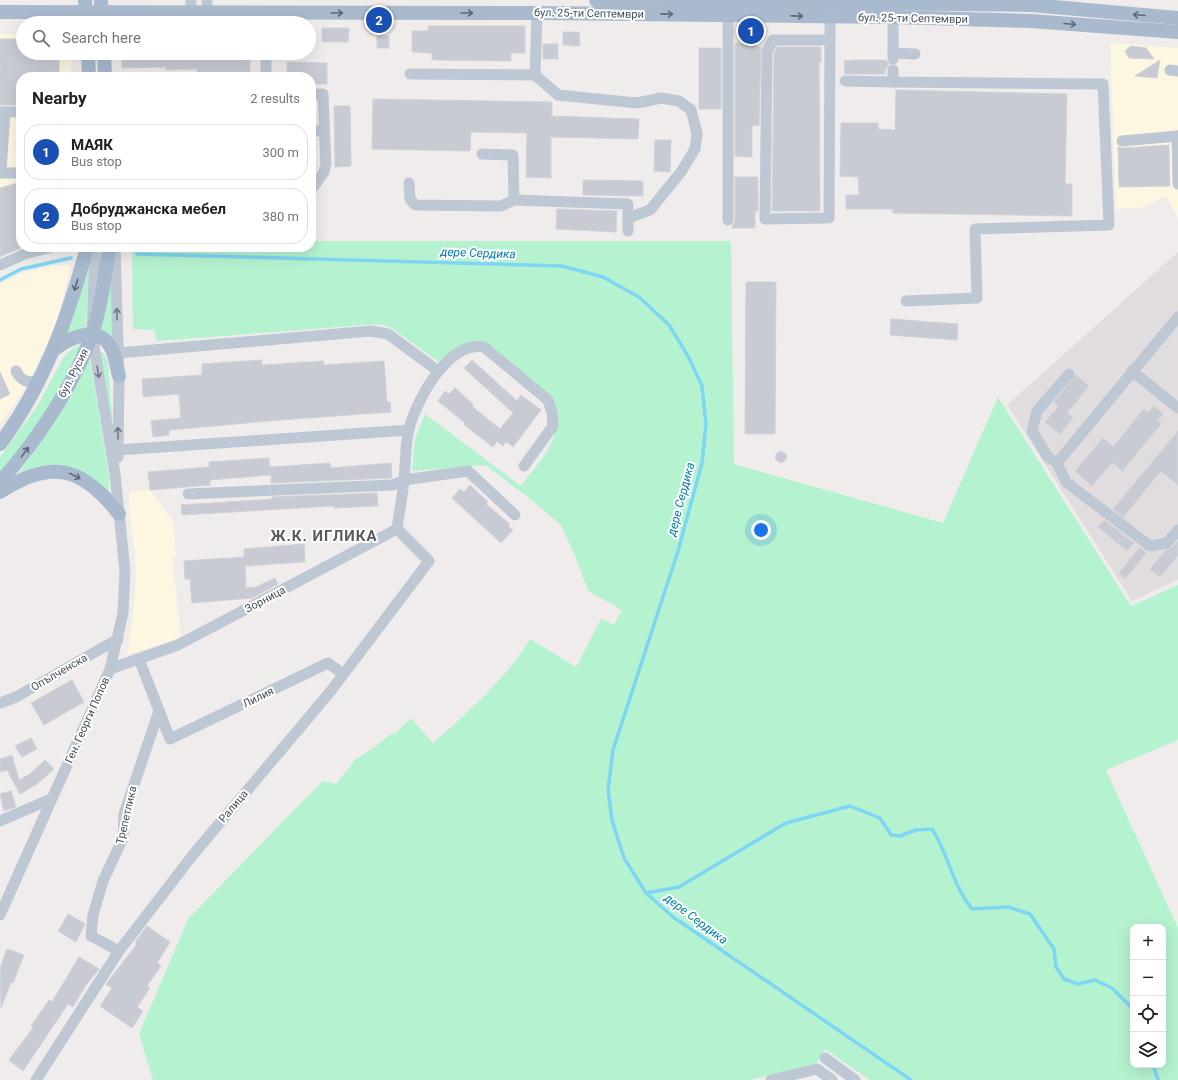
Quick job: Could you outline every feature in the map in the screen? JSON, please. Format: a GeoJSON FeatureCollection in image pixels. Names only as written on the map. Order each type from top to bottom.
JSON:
{"type":"FeatureCollection","features":[{"type":"Feature","properties":{"kind":"main road","name":"бул. 25-ти Септември"},"geometry":{"type":"LineString","coordinates":[[596,0],[1031,2],[1178,18]]}},
{"type":"Feature","properties":{"kind":"main road","name":"бул. 25-ти Септември"},"geometry":{"type":"LineString","coordinates":[[0,12],[102,12],[207,6],[893,17],[1031,20],[1178,32]]}},
{"type":"Feature","properties":{"kind":"main road"},"geometry":{"type":"LineString","coordinates":[[88,60],[89,72]]}},
{"type":"Feature","properties":{"kind":"main road"},"geometry":{"type":"LineString","coordinates":[[104,60],[105,72]]}},
{"type":"Feature","properties":{"kind":"main road"},"geometry":{"type":"LineString","coordinates":[[0,444],[39,382],[55,349],[66,319],[86,252]]}},
{"type":"Feature","properties":{"kind":"main road","name":"бул. Русия"},"geometry":{"type":"LineString","coordinates":[[0,482],[38,435],[58,402],[92,334],[106,273],[108,252]]}},
{"type":"Feature","properties":{"kind":"main road"},"geometry":{"type":"LineString","coordinates":[[55,349],[78,336],[92,334],[108,344],[112,351],[119,376]]}},
{"type":"Feature","properties":{"kind":"main road"},"geometry":{"type":"LineString","coordinates":[[0,492],[13,484],[38,473],[52,471],[66,472],[78,477],[99,492],[119,514]]}},
{"type":"Feature","properties":{"kind":"street"},"geometry":{"type":"LineString","coordinates":[[1031,2],[1031,20]]}},
{"type":"Feature","properties":{"kind":"street"},"geometry":{"type":"LineString","coordinates":[[535,75],[536,12]]}},
{"type":"Feature","properties":{"kind":"street"},"geometry":{"type":"LineString","coordinates":[[728,15],[728,220]]}},
{"type":"Feature","properties":{"kind":"street"},"geometry":{"type":"LineString","coordinates":[[830,16],[830,40],[829,218],[765,219],[767,51],[773,40],[830,40]]}},
{"type":"Feature","properties":{"kind":"street"},"geometry":{"type":"LineString","coordinates":[[893,17],[893,82]]}},
{"type":"Feature","properties":{"kind":"street"},"geometry":{"type":"LineString","coordinates":[[893,61],[915,54]]}},
{"type":"Feature","properties":{"kind":"street"},"geometry":{"type":"LineString","coordinates":[[266,60],[266,72]]}},
{"type":"Feature","properties":{"kind":"street"},"geometry":{"type":"LineString","coordinates":[[410,74],[535,75],[558,95],[637,103],[661,98],[679,101],[691,110],[697,133],[695,149],[681,172],[650,210],[628,218]]}},
{"type":"Feature","properties":{"kind":"street"},"geometry":{"type":"LineString","coordinates":[[845,81],[1103,84],[1109,225],[975,229],[977,298],[906,301]]}},
{"type":"Feature","properties":{"kind":"street"},"geometry":{"type":"LineString","coordinates":[[316,94],[323,94],[326,164],[324,172],[316,183]]}},
{"type":"Feature","properties":{"kind":"street"},"geometry":{"type":"LineString","coordinates":[[16,112],[2,112],[1,173],[16,173]]}},
{"type":"Feature","properties":{"kind":"street"},"geometry":{"type":"LineString","coordinates":[[316,131],[324,132]]}},
{"type":"Feature","properties":{"kind":"street"},"geometry":{"type":"LineString","coordinates":[[1122,141],[1177,136],[1178,184]]}},
{"type":"Feature","properties":{"kind":"street"},"geometry":{"type":"LineString","coordinates":[[482,154],[513,155],[514,200]]}},
{"type":"Feature","properties":{"kind":"street"},"geometry":{"type":"LineString","coordinates":[[409,183],[410,199],[415,205],[501,206],[514,200],[628,204],[628,231]]}},
{"type":"Feature","properties":{"kind":"street"},"geometry":{"type":"LineString","coordinates":[[0,264],[32,252]]}},
{"type":"Feature","properties":{"kind":"street"},"geometry":{"type":"LineString","coordinates":[[95,252],[92,334],[115,474],[119,514]]}},
{"type":"Feature","properties":{"kind":"street"},"geometry":{"type":"LineString","coordinates":[[115,252],[119,376],[119,514]]}},
{"type":"Feature","properties":{"kind":"street"},"geometry":{"type":"LineString","coordinates":[[1057,464],[1178,317]]}},
{"type":"Feature","properties":{"kind":"street"},"geometry":{"type":"LineString","coordinates":[[118,353],[371,331],[388,334],[438,371]]}},
{"type":"Feature","properties":{"kind":"street"},"geometry":{"type":"LineString","coordinates":[[397,529],[404,480],[408,430],[415,411],[438,371],[445,362],[474,345],[484,347],[548,400],[552,413],[553,426],[524,466]]}},
{"type":"Feature","properties":{"kind":"street"},"geometry":{"type":"LineString","coordinates":[[16,371],[19,376],[28,383],[39,382]]}},
{"type":"Feature","properties":{"kind":"street"},"geometry":{"type":"LineString","coordinates":[[1132,372],[1178,408]]}},
{"type":"Feature","properties":{"kind":"street"},"geometry":{"type":"LineString","coordinates":[[1069,374],[1037,411],[1032,430],[1048,456],[1057,464],[1066,482],[1150,546],[1167,543],[1178,530]]}},
{"type":"Feature","properties":{"kind":"street"},"geometry":{"type":"LineString","coordinates":[[118,450],[408,430]]}},
{"type":"Feature","properties":{"kind":"street"},"geometry":{"type":"LineString","coordinates":[[188,494],[393,484],[404,480],[468,470],[515,515]]}},
{"type":"Feature","properties":{"kind":"street","name":"Ген. Георги Попов"},"geometry":{"type":"LineString","coordinates":[[0,915],[110,669],[118,639],[125,585],[119,514]]}},
{"type":"Feature","properties":{"kind":"street","name":"Ралица"},"geometry":{"type":"LineString","coordinates":[[36,1080],[119,952],[192,856],[343,674],[429,562],[397,529]]}},
{"type":"Feature","properties":{"kind":"street","name":"Зорница"},"geometry":{"type":"LineString","coordinates":[[110,669],[178,645],[397,529]]}},
{"type":"Feature","properties":{"kind":"street","name":"Опълченска"},"geometry":{"type":"LineString","coordinates":[[0,703],[16,697],[118,639]]}},
{"type":"Feature","properties":{"kind":"street"},"geometry":{"type":"LineString","coordinates":[[139,659],[159,711]]}},
{"type":"Feature","properties":{"kind":"street","name":"Лилия"},"geometry":{"type":"LineString","coordinates":[[159,711],[170,739],[328,663],[343,674]]}},
{"type":"Feature","properties":{"kind":"street","name":"Трепетлика"},"geometry":{"type":"LineString","coordinates":[[119,952],[91,936],[93,915],[103,881],[123,838],[124,814],[159,711]]}},
{"type":"Feature","properties":{"kind":"street"},"geometry":{"type":"LineString","coordinates":[[0,821],[51,799]]}},
{"type":"Feature","properties":{"kind":"street"},"geometry":{"type":"LineString","coordinates":[[825,1058],[855,1080]]}},
{"type":"Feature","properties":{"kind":"street"},"geometry":{"type":"LineString","coordinates":[[771,1080],[817,1069],[832,1080]]}},
{"type":"Feature","properties":{"kind":"path"},"geometry":{"type":"LineString","coordinates":[[737,36],[758,36]]}},
{"type":"Feature","properties":{"kind":"shaded area"},"geometry":{"type":"Polygon","coordinates":[[[0,34],[16,34],[16,60],[71,60],[71,72],[16,72],[16,252],[43,252],[0,266],[0,34]]]}},
{"type":"Feature","properties":{"kind":"shaded area"},"geometry":{"type":"Polygon","coordinates":[[[1110,43],[1178,48],[1178,218],[1166,196],[1144,207],[1116,209],[1110,43]]]}},
{"type":"Feature","properties":{"kind":"shaded area"},"geometry":{"type":"Polygon","coordinates":[[[1178,252],[1178,580],[1132,601],[1007,405],[1178,252]]]}},
{"type":"Feature","properties":{"kind":"shaded area"},"geometry":{"type":"Polygon","coordinates":[[[71,265],[56,325],[28,383],[0,425],[0,284],[23,273],[51,266],[71,265]]]}},
{"type":"Feature","properties":{"kind":"shaded area"},"geometry":{"type":"Polygon","coordinates":[[[150,490],[173,521],[176,557],[172,559],[181,637],[127,655],[133,617],[136,579],[135,550],[129,514],[130,491],[150,490]]]}},
{"type":"Feature","properties":{"kind":"green space"},"geometry":{"type":"Polygon","coordinates":[[[316,241],[731,241],[734,464],[943,523],[998,397],[1131,606],[1178,585],[1178,740],[1106,770],[1178,928],[1178,1080],[870,1080],[825,1049],[816,1064],[750,1080],[153,1080],[139,1034],[188,919],[305,799],[323,781],[336,784],[355,760],[392,733],[395,734],[411,718],[433,743],[486,694],[510,667],[530,639],[576,667],[601,619],[614,625],[622,610],[588,591],[576,558],[561,525],[529,498],[485,465],[412,471],[415,439],[425,414],[521,486],[540,462],[550,445],[554,436],[557,416],[482,343],[472,342],[439,362],[390,327],[378,324],[157,341],[154,330],[133,329],[132,252],[316,252],[316,241]]]}},
{"type":"Feature","properties":{"kind":"green space"},"geometry":{"type":"Polygon","coordinates":[[[89,252],[90,252],[86,329],[63,337],[89,252]]]}},
{"type":"Feature","properties":{"kind":"green space"},"geometry":{"type":"Polygon","coordinates":[[[111,269],[113,344],[98,332],[111,269]]]}},
{"type":"Feature","properties":{"kind":"green space"},"geometry":{"type":"Polygon","coordinates":[[[81,344],[60,388],[38,424],[0,473],[0,457],[36,408],[64,357],[71,350],[81,344]]]}},
{"type":"Feature","properties":{"kind":"green space"},"geometry":{"type":"Polygon","coordinates":[[[103,352],[108,363],[114,443],[100,357],[101,353],[103,352]]]}},
{"type":"Feature","properties":{"kind":"green space"},"geometry":{"type":"Polygon","coordinates":[[[89,354],[109,476],[109,490],[106,491],[56,466],[40,466],[19,473],[50,429],[71,395],[89,354]]]}},
{"type":"Feature","properties":{"kind":"building"},"geometry":{"type":"Polygon","coordinates":[[[428,26],[525,26],[525,53],[511,53],[511,61],[432,60],[432,53],[412,52],[412,31],[428,31],[428,26]]]}},
{"type":"Feature","properties":{"kind":"building"},"geometry":{"type":"Polygon","coordinates":[[[322,28],[349,28],[348,42],[322,42],[322,28]]]}},
{"type":"Feature","properties":{"kind":"building"},"geometry":{"type":"Polygon","coordinates":[[[563,32],[579,32],[580,46],[563,45],[563,32]]]}},
{"type":"Feature","properties":{"kind":"building"},"geometry":{"type":"Polygon","coordinates":[[[377,36],[389,36],[389,48],[377,48],[377,36]]]}},
{"type":"Feature","properties":{"kind":"building"},"geometry":{"type":"Polygon","coordinates":[[[0,39],[16,39],[16,60],[59,60],[59,72],[16,72],[16,105],[0,105],[0,39]]]}},
{"type":"Feature","properties":{"kind":"building"},"geometry":{"type":"Polygon","coordinates":[[[735,43],[756,43],[756,47],[761,47],[759,125],[752,126],[752,157],[735,156],[735,43]]]}},
{"type":"Feature","properties":{"kind":"building"},"geometry":{"type":"Polygon","coordinates":[[[543,44],[558,44],[558,59],[543,59],[543,44]]]}},
{"type":"Feature","properties":{"kind":"building"},"geometry":{"type":"Polygon","coordinates":[[[1131,46],[1146,48],[1154,59],[1129,58],[1125,51],[1131,46]]]}},
{"type":"Feature","properties":{"kind":"building"},"geometry":{"type":"Polygon","coordinates":[[[777,47],[821,47],[821,62],[819,62],[820,211],[772,211],[774,53],[777,47]]]}},
{"type":"Feature","properties":{"kind":"building"},"geometry":{"type":"Polygon","coordinates":[[[699,48],[721,48],[721,109],[699,109],[699,48]]]}},
{"type":"Feature","properties":{"kind":"building"},"geometry":{"type":"Polygon","coordinates":[[[122,60],[250,60],[250,72],[197,72],[197,69],[166,70],[166,67],[122,68],[122,60]]]}},
{"type":"Feature","properties":{"kind":"building"},"geometry":{"type":"Polygon","coordinates":[[[886,60],[889,64],[885,70],[885,74],[845,74],[844,61],[886,60]]]}},
{"type":"Feature","properties":{"kind":"building"},"geometry":{"type":"Polygon","coordinates":[[[1160,60],[1157,78],[1135,76],[1160,60]]]}},
{"type":"Feature","properties":{"kind":"building"},"geometry":{"type":"Polygon","coordinates":[[[287,62],[327,63],[327,84],[316,84],[316,72],[287,72],[287,62]]]}},
{"type":"Feature","properties":{"kind":"building"},"geometry":{"type":"Polygon","coordinates":[[[896,90],[1067,94],[1065,184],[1072,184],[1072,216],[893,213],[893,209],[846,209],[846,195],[859,195],[858,177],[840,176],[841,123],[878,123],[878,129],[895,130],[896,90]]]}},
{"type":"Feature","properties":{"kind":"building"},"geometry":{"type":"Polygon","coordinates":[[[373,99],[552,102],[552,116],[639,119],[638,139],[551,137],[551,178],[526,177],[527,133],[471,132],[470,151],[372,149],[373,99]]]}},
{"type":"Feature","properties":{"kind":"building"},"geometry":{"type":"Polygon","coordinates":[[[334,106],[350,106],[351,166],[335,167],[334,106]]]}},
{"type":"Feature","properties":{"kind":"building"},"geometry":{"type":"Polygon","coordinates":[[[655,140],[671,140],[670,172],[654,171],[655,140]]]}},
{"type":"Feature","properties":{"kind":"building"},"geometry":{"type":"Polygon","coordinates":[[[1169,145],[1170,186],[1119,187],[1118,147],[1169,145]]]}},
{"type":"Feature","properties":{"kind":"building"},"geometry":{"type":"Polygon","coordinates":[[[735,177],[758,177],[758,211],[755,211],[755,228],[732,228],[735,220],[735,177]]]}},
{"type":"Feature","properties":{"kind":"building"},"geometry":{"type":"Polygon","coordinates":[[[583,180],[643,181],[643,196],[583,195],[583,180]]]}},
{"type":"Feature","properties":{"kind":"building"},"geometry":{"type":"Polygon","coordinates":[[[16,183],[16,250],[0,257],[0,188],[16,183]]]}},
{"type":"Feature","properties":{"kind":"building"},"geometry":{"type":"Polygon","coordinates":[[[557,209],[617,211],[616,232],[556,229],[557,209]]]}},
{"type":"Feature","properties":{"kind":"building"},"geometry":{"type":"Polygon","coordinates":[[[746,282],[776,282],[775,434],[745,434],[746,282]]]}},
{"type":"Feature","properties":{"kind":"building"},"geometry":{"type":"Polygon","coordinates":[[[891,319],[958,324],[957,340],[890,335],[891,319]]]}},
{"type":"Feature","properties":{"kind":"building"},"geometry":{"type":"Polygon","coordinates":[[[262,360],[262,365],[323,361],[324,365],[384,361],[387,402],[390,402],[391,412],[169,430],[169,435],[153,437],[151,421],[181,418],[179,394],[143,397],[142,379],[202,375],[202,364],[262,360]]]}},
{"type":"Feature","properties":{"kind":"building"},"geometry":{"type":"Polygon","coordinates":[[[472,360],[517,401],[521,395],[541,410],[513,447],[506,442],[503,446],[497,441],[493,447],[464,425],[465,423],[438,401],[445,391],[449,394],[455,388],[473,404],[472,406],[500,429],[513,413],[464,368],[472,360]]]}},
{"type":"Feature","properties":{"kind":"building"},"geometry":{"type":"Polygon","coordinates":[[[0,372],[10,394],[0,399],[0,372]]]}},
{"type":"Feature","properties":{"kind":"building"},"geometry":{"type":"Polygon","coordinates":[[[1076,375],[1089,386],[1067,413],[1073,418],[1060,434],[1045,422],[1059,406],[1054,402],[1076,375]]]}},
{"type":"Feature","properties":{"kind":"building"},"geometry":{"type":"Polygon","coordinates":[[[1154,406],[1163,414],[1157,421],[1161,424],[1122,471],[1112,462],[1092,486],[1075,471],[1103,438],[1113,447],[1144,409],[1148,413],[1154,406]]]}},
{"type":"Feature","properties":{"kind":"building"},"geometry":{"type":"Polygon","coordinates":[[[1178,431],[1178,485],[1161,471],[1123,517],[1113,509],[1178,431]]]}},
{"type":"Feature","properties":{"kind":"building"},"geometry":{"type":"Polygon","coordinates":[[[781,451],[785,453],[787,457],[785,461],[781,463],[777,461],[775,457],[777,453],[781,451]]]}},
{"type":"Feature","properties":{"kind":"building"},"geometry":{"type":"Polygon","coordinates":[[[269,458],[270,467],[330,463],[331,468],[391,463],[392,478],[271,483],[271,475],[210,480],[210,485],[150,490],[148,472],[209,467],[209,462],[269,458]]]}},
{"type":"Feature","properties":{"kind":"building"},"geometry":{"type":"Polygon","coordinates":[[[470,485],[488,502],[486,504],[510,524],[508,526],[513,530],[501,543],[452,498],[460,489],[464,492],[470,485]]]}},
{"type":"Feature","properties":{"kind":"building"},"geometry":{"type":"Polygon","coordinates":[[[377,493],[378,506],[334,508],[334,506],[182,515],[181,505],[273,499],[272,497],[377,493]]]}},
{"type":"Feature","properties":{"kind":"building"},"geometry":{"type":"Polygon","coordinates":[[[1104,520],[1134,543],[1127,551],[1098,527],[1104,520]]]}},
{"type":"Feature","properties":{"kind":"building"},"geometry":{"type":"Polygon","coordinates":[[[1178,541],[1178,555],[1160,577],[1150,569],[1166,550],[1172,548],[1178,541]]]}},
{"type":"Feature","properties":{"kind":"building"},"geometry":{"type":"Polygon","coordinates":[[[304,544],[305,562],[245,566],[246,588],[256,587],[275,578],[278,584],[252,598],[192,603],[190,579],[185,579],[184,561],[244,557],[244,549],[304,544]]]}},
{"type":"Feature","properties":{"kind":"building"},"geometry":{"type":"Polygon","coordinates":[[[1140,547],[1146,553],[1125,579],[1119,573],[1140,547]]]}},
{"type":"Feature","properties":{"kind":"building"},"geometry":{"type":"Polygon","coordinates":[[[72,680],[84,702],[44,725],[31,703],[72,680]]]}},
{"type":"Feature","properties":{"kind":"building"},"geometry":{"type":"Polygon","coordinates":[[[31,738],[37,749],[22,757],[15,746],[31,738]]]}},
{"type":"Feature","properties":{"kind":"building"},"geometry":{"type":"Polygon","coordinates":[[[12,755],[19,780],[30,774],[45,760],[54,769],[37,784],[20,794],[7,770],[0,772],[0,759],[12,755]]]}},
{"type":"Feature","properties":{"kind":"building"},"geometry":{"type":"Polygon","coordinates":[[[11,791],[16,807],[4,811],[0,794],[11,791]]]}},
{"type":"Feature","properties":{"kind":"building"},"geometry":{"type":"Polygon","coordinates":[[[68,914],[85,924],[76,942],[58,931],[68,914]]]}},
{"type":"Feature","properties":{"kind":"building"},"geometry":{"type":"Polygon","coordinates":[[[147,926],[170,942],[157,963],[161,966],[147,986],[150,988],[137,1007],[143,1011],[132,1028],[100,1006],[112,988],[106,984],[137,944],[135,942],[147,926]]]}},
{"type":"Feature","properties":{"kind":"building"},"geometry":{"type":"Polygon","coordinates":[[[7,949],[24,955],[1,1008],[0,968],[7,949]]]}},
{"type":"Feature","properties":{"kind":"building"},"geometry":{"type":"Polygon","coordinates":[[[79,957],[99,969],[86,985],[73,1007],[68,1004],[23,1071],[9,1060],[33,1028],[31,1026],[49,1000],[52,1002],[79,957]]]}},
{"type":"Feature","properties":{"kind":"waterway","name":"дере Сердика"},"geometry":{"type":"LineString","coordinates":[[137,254],[562,266],[603,277],[639,297],[669,325],[688,356],[702,386],[706,424],[702,463],[678,551],[613,750],[608,790],[612,820],[624,858],[646,893],[673,917],[911,1080]]}},
{"type":"Feature","properties":{"kind":"waterway","name":"дере Сердика"},"geometry":{"type":"LineString","coordinates":[[0,280],[21,269],[71,258]]}},
{"type":"Feature","properties":{"kind":"waterway"},"geometry":{"type":"LineString","coordinates":[[646,893],[679,887],[786,823],[850,806],[880,818],[891,835],[900,836],[916,830],[932,829],[938,839],[959,889],[972,909],[1008,907],[1030,914],[1054,949],[1056,967],[1064,979],[1078,984],[1095,980],[1112,988],[1130,1006]]}},
{"type":"Feature","properties":{"kind":"waterway"},"geometry":{"type":"LineString","coordinates":[[1154,1068],[1158,1080]]}},
{"type":"Feature","properties":{"kind":"place","name":"Добруджанска мебел"},"geometry":{"type":"Point","coordinates":[379,20]}},
{"type":"Feature","properties":{"kind":"place","name":"МАЯК"},"geometry":{"type":"Point","coordinates":[751,31]}},
{"type":"Feature","properties":{"kind":"district","name":"Ж.К. ИГЛИКА"},"geometry":{"type":"Point","coordinates":[324,536]}}]}
